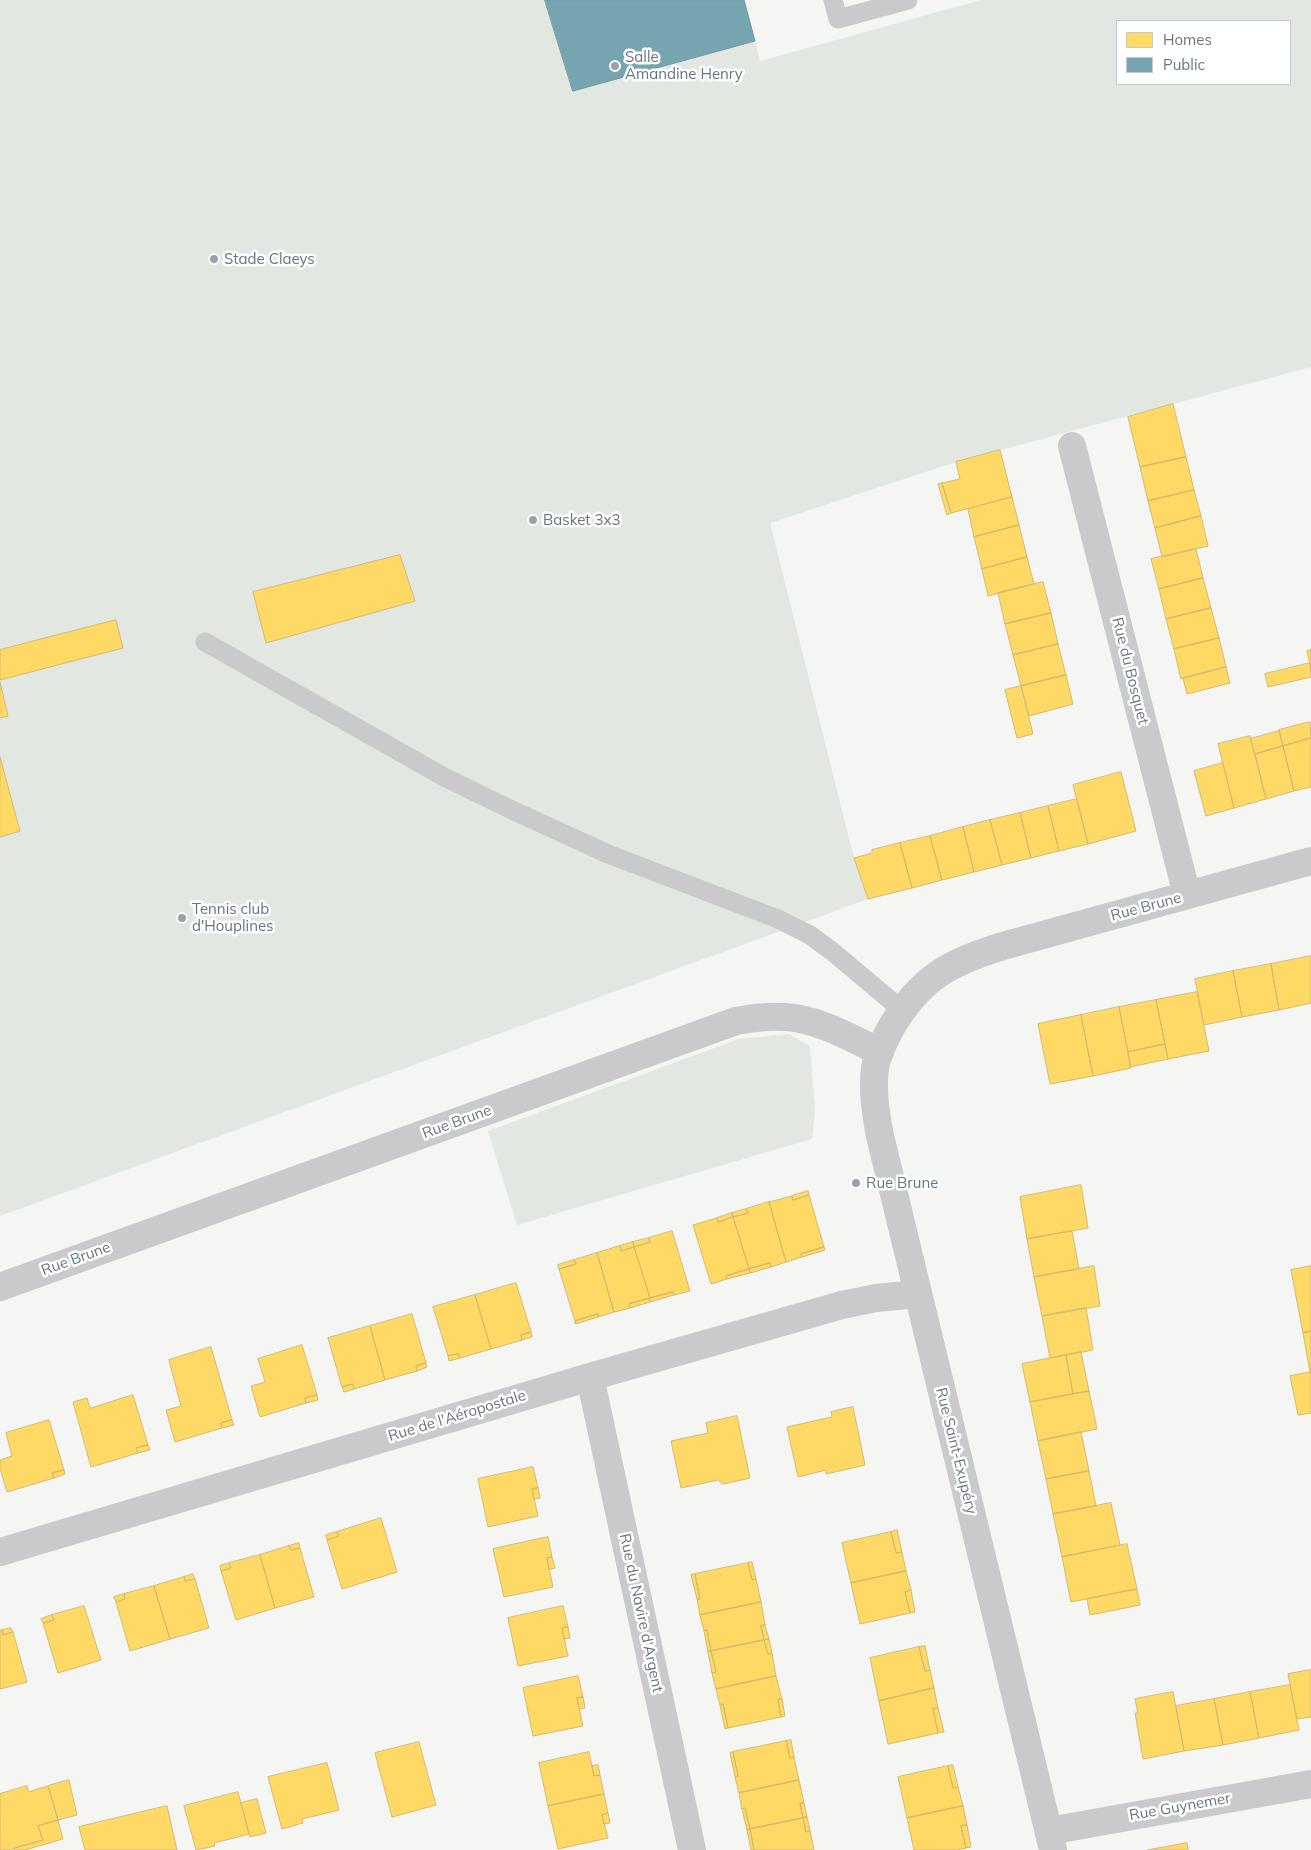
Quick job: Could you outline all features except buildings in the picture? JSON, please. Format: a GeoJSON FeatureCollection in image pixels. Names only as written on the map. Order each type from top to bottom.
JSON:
{"type":"FeatureCollection","features":[{"type":"Feature","properties":{"kind":"street","name":"Rue du Bosquet"},"geometry":{"type":"LineString","coordinates":[[1072,446],[1188,895]]}},
{"type":"Feature","properties":{"kind":"street","name":"Rue Brune"},"geometry":{"type":"LineString","coordinates":[[0,1287],[736,1021],[788,1017],[811,1022],[880,1052],[885,1038],[902,1010],[921,987],[948,967],[963,959],[1012,943],[1311,861]]}},
{"type":"Feature","properties":{"kind":"street","name":"Rue Saint-Exupéry"},"geometry":{"type":"LineString","coordinates":[[880,1052],[875,1066],[874,1081],[875,1105],[882,1145],[1051,1841]]}},
{"type":"Feature","properties":{"kind":"street","name":"Rue de l'Aéropostale"},"geometry":{"type":"LineString","coordinates":[[0,1552],[590,1376],[842,1305],[876,1298],[918,1294]]}},
{"type":"Feature","properties":{"kind":"street","name":"Rue du Navire d'Argent"},"geometry":{"type":"LineString","coordinates":[[590,1376],[692,1850]]}},
{"type":"Feature","properties":{"kind":"street","name":"Rue Guynemer"},"geometry":{"type":"LineString","coordinates":[[1051,1841],[1311,1784]]}},
{"type":"Feature","properties":{"kind":"lane"},"geometry":{"type":"LineString","coordinates":[[833,0],[838,19],[908,0]]}},
{"type":"Feature","properties":{"kind":"lane"},"geometry":{"type":"LineString","coordinates":[[205,642],[446,778],[512,810],[608,854],[778,919],[810,935],[902,1010]]}},
{"type":"Feature","properties":{"kind":"shaded area"},"geometry":{"type":"Polygon","coordinates":[[[0,0],[545,0],[574,90],[755,41],[760,61],[981,0],[1311,0],[1311,367],[956,462],[770,523],[854,858],[868,899],[0,1216],[0,0]]]}},
{"type":"Feature","properties":{"kind":"shaded area"},"geometry":{"type":"Polygon","coordinates":[[[789,1034],[810,1046],[815,1111],[812,1139],[517,1225],[488,1131],[739,1039],[789,1034]]]}},
{"type":"Feature","properties":{"kind":"place","name":"Salle Amandine Henry"},"geometry":{"type":"Point","coordinates":[615,66]}},
{"type":"Feature","properties":{"kind":"place","name":"Stade Claeys"},"geometry":{"type":"Point","coordinates":[214,259]}},
{"type":"Feature","properties":{"kind":"place","name":"Basket 3x3"},"geometry":{"type":"Point","coordinates":[533,520]}},
{"type":"Feature","properties":{"kind":"place","name":"Tennis club d'Houplines"},"geometry":{"type":"Point","coordinates":[182,918]}},
{"type":"Feature","properties":{"kind":"place","name":"Rue Brune"},"geometry":{"type":"Point","coordinates":[856,1183]}}]}
